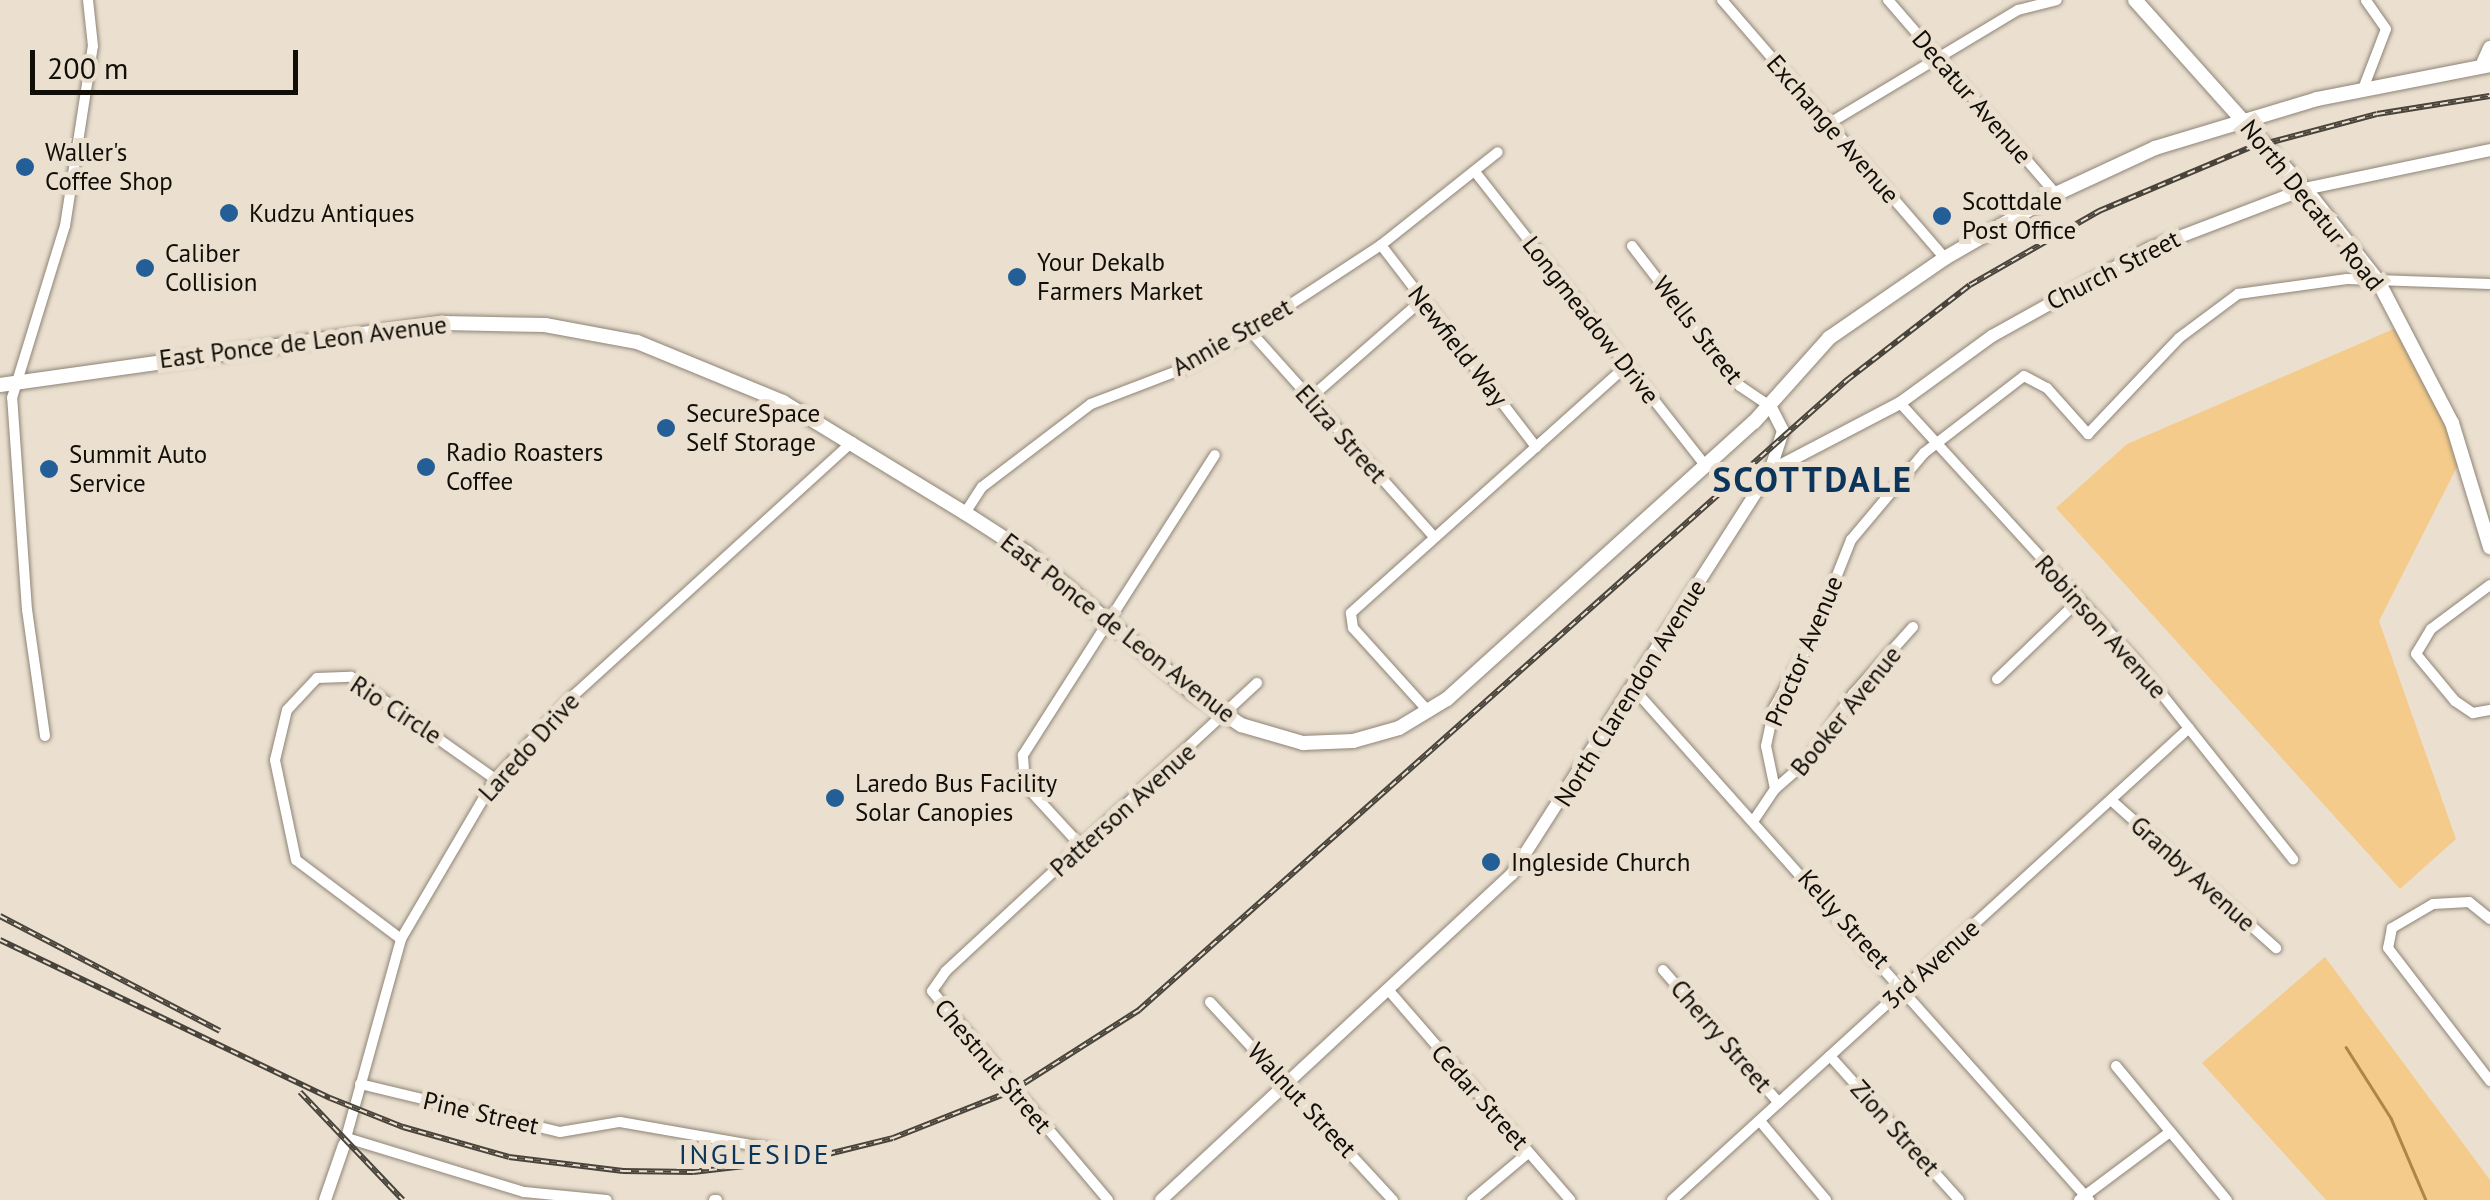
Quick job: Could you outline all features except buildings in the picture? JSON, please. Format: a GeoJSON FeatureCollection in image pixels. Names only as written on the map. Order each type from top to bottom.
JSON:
{"type":"FeatureCollection","features":[{"type":"Feature","properties":{"kind":"main road","name":"North Decatur Road"},"geometry":{"type":"LineString","coordinates":[[2135,0],[2305,188],[2378,281],[2452,422],[2490,547]]}},
{"type":"Feature","properties":{"kind":"main road"},"geometry":{"type":"LineString","coordinates":[[2486,66],[2490,48]]}},
{"type":"Feature","properties":{"kind":"main road","name":"East Ponce de Leon Avenue"},"geometry":{"type":"LineString","coordinates":[[7,384],[407,325],[508,322],[596,333],[675,354],[852,442],[965,513],[1112,622],[1226,716],[1284,740],[1337,743],[1381,736],[1429,712],[1706,466],[1770,406],[1845,324],[1945,258],[2110,166],[2243,120],[2362,89],[2486,66]]}},
{"type":"Feature","properties":{"kind":"street"},"geometry":{"type":"LineString","coordinates":[[45,736],[28,610],[7,384],[43,310],[65,226],[93,46],[88,0]]}},
{"type":"Feature","properties":{"kind":"street","name":"Exchange Avenue"},"geometry":{"type":"LineString","coordinates":[[1722,0],[1945,258]]}},
{"type":"Feature","properties":{"kind":"street","name":"Decatur Avenue"},"geometry":{"type":"LineString","coordinates":[[1888,0],[2056,194]]}},
{"type":"Feature","properties":{"kind":"street"},"geometry":{"type":"LineString","coordinates":[[1828,124],[2018,10],[2057,0]]}},
{"type":"Feature","properties":{"kind":"street"},"geometry":{"type":"LineString","coordinates":[[2362,89],[2386,29],[2366,0]]}},
{"type":"Feature","properties":{"kind":"street","name":"Church Street"},"geometry":{"type":"LineString","coordinates":[[1770,470],[1900,403],[2091,277],[2305,188],[2490,150]]}},
{"type":"Feature","properties":{"kind":"street","name":"Annie Street"},"geometry":{"type":"LineString","coordinates":[[965,513],[982,487],[1091,404],[1185,368],[1250,331],[1381,244],[1498,152]]}},
{"type":"Feature","properties":{"kind":"street","name":"Longmeadow Drive"},"geometry":{"type":"LineString","coordinates":[[1476,172],[1706,466]]}},
{"type":"Feature","properties":{"kind":"street","name":"Newfield Way"},"geometry":{"type":"LineString","coordinates":[[1381,244],[1536,446]]}},
{"type":"Feature","properties":{"kind":"street","name":"Wells Street"},"geometry":{"type":"LineString","coordinates":[[1632,246],[1740,386],[1770,406]]}},
{"type":"Feature","properties":{"kind":"street","name":"Proctor Avenue"},"geometry":{"type":"LineString","coordinates":[[1775,789],[1766,746],[1774,708],[1812,641],[1852,540],[1934,443],[2031,377],[2088,434],[2179,338],[2238,294],[2304,281],[2378,281]]}},
{"type":"Feature","properties":{"kind":"street"},"geometry":{"type":"LineString","coordinates":[[2378,281],[2490,284]]}},
{"type":"Feature","properties":{"kind":"street"},"geometry":{"type":"LineString","coordinates":[[1309,398],[1422,300]]}},
{"type":"Feature","properties":{"kind":"street","name":"Eliza Street"},"geometry":{"type":"LineString","coordinates":[[1250,331],[1434,537]]}},
{"type":"Feature","properties":{"kind":"street"},"geometry":{"type":"LineString","coordinates":[[1429,712],[1350,624],[1351,613],[1626,366]]}},
{"type":"Feature","properties":{"kind":"street","name":"Robinson Avenue"},"geometry":{"type":"LineString","coordinates":[[1900,403],[2189,728],[2292,859]]}},
{"type":"Feature","properties":{"kind":"street","name":"North Clarendon Avenue"},"geometry":{"type":"LineString","coordinates":[[1161,1200],[1290,1087],[1512,874],[1770,470],[1783,431],[1770,406]]}},
{"type":"Feature","properties":{"kind":"street","name":"Laredo Drive"},"geometry":{"type":"LineString","coordinates":[[325,1200],[346,1141],[401,939],[496,780],[574,695],[852,442]]}},
{"type":"Feature","properties":{"kind":"street"},"geometry":{"type":"LineString","coordinates":[[1082,848],[1025,784],[1022,765],[1215,455]]}},
{"type":"Feature","properties":{"kind":"street"},"geometry":{"type":"LineString","coordinates":[[2490,585],[2425,634],[2418,660],[2473,714],[2490,710]]}},
{"type":"Feature","properties":{"kind":"street"},"geometry":{"type":"LineString","coordinates":[[1997,679],[2077,602]]}},
{"type":"Feature","properties":{"kind":"street","name":"Booker Avenue"},"geometry":{"type":"LineString","coordinates":[[1775,789],[1808,760],[1853,694],[1913,627]]}},
{"type":"Feature","properties":{"kind":"street","name":"Rio Circle"},"geometry":{"type":"LineString","coordinates":[[401,939],[296,860],[275,760],[278,729],[291,702],[326,675],[360,680],[496,780]]}},
{"type":"Feature","properties":{"kind":"street","name":"Patterson Avenue"},"geometry":{"type":"LineString","coordinates":[[987,934],[1226,716],[1257,683]]}},
{"type":"Feature","properties":{"kind":"street","name":"Kelly Street"},"geometry":{"type":"LineString","coordinates":[[1633,688],[1905,987],[2084,1198]]}},
{"type":"Feature","properties":{"kind":"street","name":"3rd Avenue"},"geometry":{"type":"LineString","coordinates":[[1672,1200],[2189,728]]}},
{"type":"Feature","properties":{"kind":"street"},"geometry":{"type":"LineString","coordinates":[[1754,820],[1775,789]]}},
{"type":"Feature","properties":{"kind":"street","name":"Granby Avenue"},"geometry":{"type":"LineString","coordinates":[[2110,800],[2276,948]]}},
{"type":"Feature","properties":{"kind":"street"},"geometry":{"type":"LineString","coordinates":[[2490,919],[2469,902],[2452,900],[2392,928],[2388,948],[2490,1081]]}},
{"type":"Feature","properties":{"kind":"street","name":"Chestnut Street"},"geometry":{"type":"LineString","coordinates":[[987,934],[937,980],[935,1001],[1108,1200]]}},
{"type":"Feature","properties":{"kind":"street","name":"Cherry Street"},"geometry":{"type":"LineString","coordinates":[[1663,970],[1779,1103]]}},
{"type":"Feature","properties":{"kind":"street","name":"Cedar Street"},"geometry":{"type":"LineString","coordinates":[[1391,993],[1570,1200]]}},
{"type":"Feature","properties":{"kind":"street","name":"Walnut Street"},"geometry":{"type":"LineString","coordinates":[[1210,1002],[1393,1200]]}},
{"type":"Feature","properties":{"kind":"street","name":"Zion Street"},"geometry":{"type":"LineString","coordinates":[[1830,1056],[1959,1200]]}},
{"type":"Feature","properties":{"kind":"street"},"geometry":{"type":"LineString","coordinates":[[2116,1066],[2226,1200]]}},
{"type":"Feature","properties":{"kind":"street","name":"Pine Street"},"geometry":{"type":"LineString","coordinates":[[360,1084],[560,1132],[620,1122],[780,1150]]}},
{"type":"Feature","properties":{"kind":"street"},"geometry":{"type":"LineString","coordinates":[[1760,1121],[1826,1200]]}},
{"type":"Feature","properties":{"kind":"street"},"geometry":{"type":"LineString","coordinates":[[2084,1198],[2170,1132]]}},
{"type":"Feature","properties":{"kind":"street"},"geometry":{"type":"LineString","coordinates":[[346,1141],[520,1195],[607,1200]]}},
{"type":"Feature","properties":{"kind":"street"},"geometry":{"type":"LineString","coordinates":[[1472,1200],[1528,1153]]}},
{"type":"Feature","properties":{"kind":"shaded area"},"geometry":{"type":"Polygon","coordinates":[[[2403,325],[2461,459],[2379,621],[2456,839],[2400,889],[2056,508],[2127,444],[2403,325]]]}},
{"type":"Feature","properties":{"kind":"shaded area"},"geometry":{"type":"Polygon","coordinates":[[[2325,957],[2490,1180],[2490,1200],[2326,1200],[2202,1063],[2325,957]]]}},
{"type":"Feature","properties":{"kind":"waterway"},"geometry":{"type":"LineString","coordinates":[[2346,1047],[2391,1118],[2426,1200]]}},
{"type":"Feature","properties":{"kind":"railway"},"geometry":{"type":"LineString","coordinates":[[0,940],[330,1098],[403,1127],[509,1157],[623,1171],[693,1172],[812,1158],[893,1138],[1012,1091],[1139,1010],[1847,380],[1970,285],[2099,211],[2249,148],[2377,114],[2490,96]]}},
{"type":"Feature","properties":{"kind":"railway"},"geometry":{"type":"LineString","coordinates":[[0,916],[220,1031]]}},
{"type":"Feature","properties":{"kind":"railway"},"geometry":{"type":"LineString","coordinates":[[300,1092],[403,1200]]}},
{"type":"Feature","properties":{"kind":"place","name":"Waller's Coffee Shop"},"geometry":{"type":"Point","coordinates":[25,167]}},
{"type":"Feature","properties":{"kind":"place","name":"Kudzu Antiques"},"geometry":{"type":"Point","coordinates":[229,213]}},
{"type":"Feature","properties":{"kind":"place","name":"Scottdale Post Office"},"geometry":{"type":"Point","coordinates":[1942,216]}},
{"type":"Feature","properties":{"kind":"place","name":"Caliber Collision"},"geometry":{"type":"Point","coordinates":[145,268]}},
{"type":"Feature","properties":{"kind":"place","name":"Your Dekalb Farmers Market"},"geometry":{"type":"Point","coordinates":[1017,277]}},
{"type":"Feature","properties":{"kind":"place","name":"SecureSpace Self Storage"},"geometry":{"type":"Point","coordinates":[666,428]}},
{"type":"Feature","properties":{"kind":"place","name":"Radio Roasters Coffee"},"geometry":{"type":"Point","coordinates":[426,467]}},
{"type":"Feature","properties":{"kind":"place","name":"Summit Auto Service"},"geometry":{"type":"Point","coordinates":[49,469]}},
{"type":"Feature","properties":{"kind":"place","name":"Laredo Bus Facility Solar Canopies"},"geometry":{"type":"Point","coordinates":[835,798]}},
{"type":"Feature","properties":{"kind":"place","name":"Ingleside Church"},"geometry":{"type":"Point","coordinates":[1491,862]}},
{"type":"Feature","properties":{"kind":"district","name":"SCOTTDALE"},"geometry":{"type":"Point","coordinates":[1813,479]}},
{"type":"Feature","properties":{"kind":"district","name":"INGLESIDE"},"geometry":{"type":"Point","coordinates":[755,1154]}}]}
